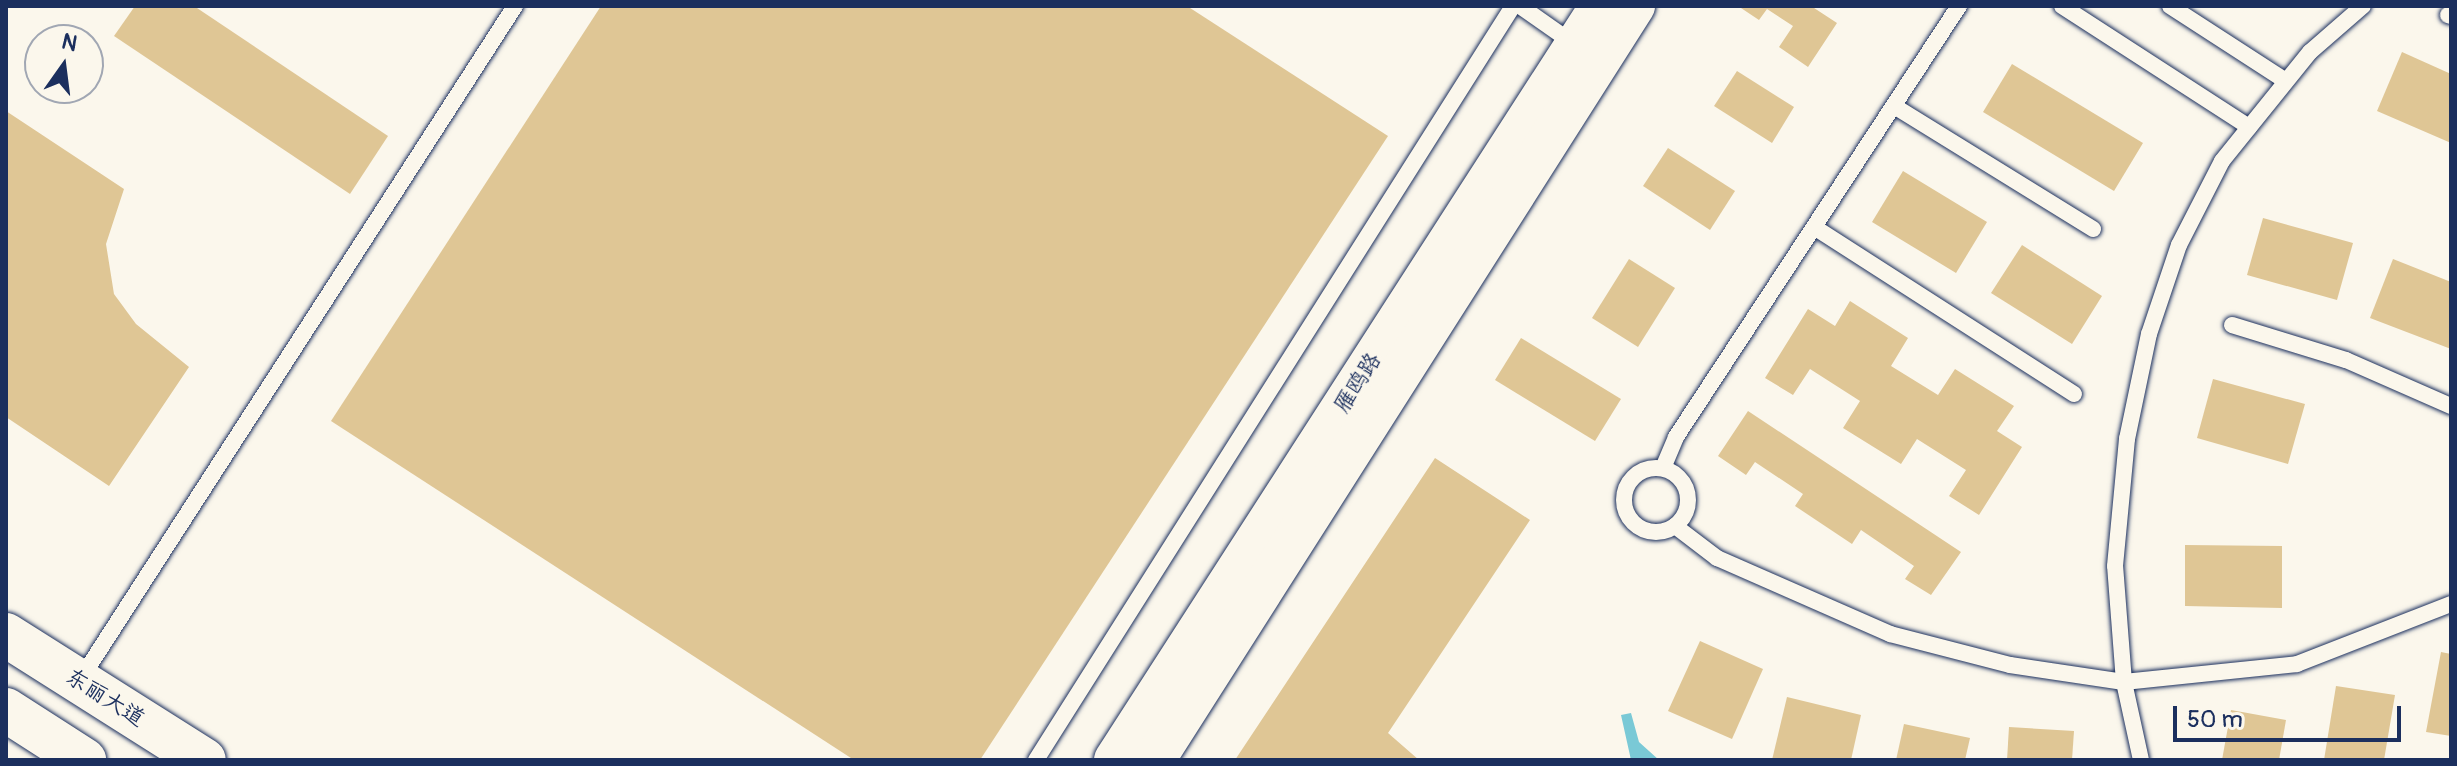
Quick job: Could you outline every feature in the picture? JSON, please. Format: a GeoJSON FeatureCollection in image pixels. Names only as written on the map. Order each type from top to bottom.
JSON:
{"type":"FeatureCollection","features":[{"type":"Feature","properties":{"kind":"highway","name":"东丽大道"},"geometry":{"type":"LineString","coordinates":[[6,635],[204,760]]}},
{"type":"Feature","properties":{"kind":"highway"},"geometry":{"type":"LineString","coordinates":[[6,710],[84,760]]}},
{"type":"Feature","properties":{"kind":"street","name":"雁鸥路"},"geometry":{"type":"LineString","coordinates":[[1154,760],[1588,53],[1601,6]]}},
{"type":"Feature","properties":{"kind":"street","name":"雁鸥路"},"geometry":{"type":"LineString","coordinates":[[1115,760],[1588,53],[1634,6]]}},
{"type":"Feature","properties":{"kind":"lane"},"geometry":{"type":"LineString","coordinates":[[79,682],[515,6]]}},
{"type":"Feature","properties":{"kind":"lane"},"geometry":{"type":"LineString","coordinates":[[1036,760],[1513,6]]}},
{"type":"Feature","properties":{"kind":"lane"},"geometry":{"type":"LineString","coordinates":[[1520,6],[1588,53]]}},
{"type":"Feature","properties":{"kind":"lane"},"geometry":{"type":"LineString","coordinates":[[1663,468],[1676,437],[1959,6]]}},
{"type":"Feature","properties":{"kind":"lane"},"geometry":{"type":"LineString","coordinates":[[2062,6],[2249,127]]}},
{"type":"Feature","properties":{"kind":"lane"},"geometry":{"type":"LineString","coordinates":[[2170,6],[2286,81]]}},
{"type":"Feature","properties":{"kind":"lane"},"geometry":{"type":"LineString","coordinates":[[2141,760],[2124,682],[2115,566],[2127,439],[2149,334],[2179,245],[2222,161],[2286,81],[2363,6]]}},
{"type":"Feature","properties":{"kind":"lane"},"geometry":{"type":"LineString","coordinates":[[1894,106],[2093,229]]}},
{"type":"Feature","properties":{"kind":"lane"},"geometry":{"type":"LineString","coordinates":[[1814,227],[2074,394]]}},
{"type":"Feature","properties":{"kind":"lane"},"geometry":{"type":"LineString","coordinates":[[2232,325],[2346,360],[2451,406]]}},
{"type":"Feature","properties":{"kind":"lane"},"geometry":{"type":"LineString","coordinates":[[1663,468],[1641,471],[1624,500],[1648,531],[1675,526],[1717,558],[1890,634],[2010,665],[2124,682],[2297,664],[2451,604]]}},
{"type":"Feature","properties":{"kind":"lane"},"geometry":{"type":"LineString","coordinates":[[1663,468],[1688,494],[1675,526]]}},
{"type":"Feature","properties":{"kind":"water"},"geometry":{"type":"Polygon","coordinates":[[[1631,713],[1639,742],[1659,760],[1631,760],[1621,715],[1631,713]]]}},
{"type":"Feature","properties":{"kind":"building"},"geometry":{"type":"Polygon","coordinates":[[[135,6],[194,6],[388,136],[350,194],[114,36],[135,6]]]}},
{"type":"Feature","properties":{"kind":"building"},"geometry":{"type":"Polygon","coordinates":[[[601,6],[1187,6],[1388,136],[980,760],[854,760],[331,421],[601,6]]]}},
{"type":"Feature","properties":{"kind":"building"},"geometry":{"type":"Polygon","coordinates":[[[1738,6],[1811,6],[1837,23],[1808,67],[1779,47],[1793,26],[1767,9],[1759,20],[1738,6]]]}},
{"type":"Feature","properties":{"kind":"building"},"geometry":{"type":"Polygon","coordinates":[[[2402,52],[2451,74],[2451,143],[2377,111],[2402,52]]]}},
{"type":"Feature","properties":{"kind":"building"},"geometry":{"type":"Polygon","coordinates":[[[2012,64],[2143,143],[2114,191],[1983,112],[2012,64]]]}},
{"type":"Feature","properties":{"kind":"building"},"geometry":{"type":"Polygon","coordinates":[[[1737,71],[1794,107],[1772,143],[1714,106],[1737,71]]]}},
{"type":"Feature","properties":{"kind":"building"},"geometry":{"type":"Polygon","coordinates":[[[6,111],[124,189],[106,244],[114,294],[136,324],[189,367],[109,486],[6,417],[6,111]]]}},
{"type":"Feature","properties":{"kind":"building"},"geometry":{"type":"Polygon","coordinates":[[[1668,148],[1735,191],[1710,230],[1643,186],[1668,148]]]}},
{"type":"Feature","properties":{"kind":"building"},"geometry":{"type":"Polygon","coordinates":[[[1903,171],[1987,222],[1956,273],[1872,222],[1903,171]]]}},
{"type":"Feature","properties":{"kind":"building"},"geometry":{"type":"Polygon","coordinates":[[[2263,218],[2353,243],[2337,300],[2247,275],[2263,218]]]}},
{"type":"Feature","properties":{"kind":"building"},"geometry":{"type":"Polygon","coordinates":[[[2022,245],[2102,296],[2072,344],[1991,293],[2022,245]]]}},
{"type":"Feature","properties":{"kind":"building"},"geometry":{"type":"Polygon","coordinates":[[[1629,259],[1675,288],[1638,347],[1592,318],[1629,259]]]}},
{"type":"Feature","properties":{"kind":"building"},"geometry":{"type":"Polygon","coordinates":[[[2393,259],[2451,282],[2451,349],[2370,318],[2393,259]]]}},
{"type":"Feature","properties":{"kind":"building"},"geometry":{"type":"Polygon","coordinates":[[[1850,301],[1908,338],[1891,366],[1938,395],[1955,369],[2014,406],[1997,431],[2022,447],[1979,515],[1949,496],[1966,470],[1917,439],[1901,464],[1843,428],[1860,401],[1810,369],[1793,395],[1765,378],[1808,309],[1835,326],[1850,301]]]}},
{"type":"Feature","properties":{"kind":"building"},"geometry":{"type":"Polygon","coordinates":[[[1521,338],[1621,399],[1595,441],[1495,380],[1521,338]]]}},
{"type":"Feature","properties":{"kind":"building"},"geometry":{"type":"Polygon","coordinates":[[[2213,379],[2305,404],[2288,464],[2197,438],[2213,379]]]}},
{"type":"Feature","properties":{"kind":"building"},"geometry":{"type":"Polygon","coordinates":[[[1748,411],[1961,552],[1931,595],[1905,579],[1914,566],[1861,530],[1852,544],[1795,506],[1803,494],[1755,462],[1746,475],[1718,456],[1748,411]]]}},
{"type":"Feature","properties":{"kind":"building"},"geometry":{"type":"Polygon","coordinates":[[[1435,458],[1530,520],[1388,733],[1419,760],[1235,760],[1435,458]]]}},
{"type":"Feature","properties":{"kind":"building"},"geometry":{"type":"Polygon","coordinates":[[[2185,545],[2282,546],[2282,608],[2185,606],[2185,545]]]}},
{"type":"Feature","properties":{"kind":"building"},"geometry":{"type":"Polygon","coordinates":[[[1700,641],[1763,669],[1732,739],[1668,711],[1700,641]]]}},
{"type":"Feature","properties":{"kind":"building"},"geometry":{"type":"Polygon","coordinates":[[[2441,652],[2451,654],[2451,736],[2426,732],[2441,652]]]}},
{"type":"Feature","properties":{"kind":"building"},"geometry":{"type":"Polygon","coordinates":[[[2336,686],[2395,695],[2384,760],[2324,760],[2336,686]]]}},
{"type":"Feature","properties":{"kind":"building"},"geometry":{"type":"Polygon","coordinates":[[[1787,697],[1861,715],[1851,760],[1772,760],[1787,697]]]}},
{"type":"Feature","properties":{"kind":"building"},"geometry":{"type":"Polygon","coordinates":[[[2231,710],[2286,720],[2279,760],[2222,760],[2231,710]]]}},
{"type":"Feature","properties":{"kind":"building"},"geometry":{"type":"Polygon","coordinates":[[[1904,724],[1970,738],[1965,760],[1896,760],[1904,724]]]}},
{"type":"Feature","properties":{"kind":"building"},"geometry":{"type":"Polygon","coordinates":[[[2009,727],[2074,731],[2072,760],[2007,760],[2009,727]]]}}]}
